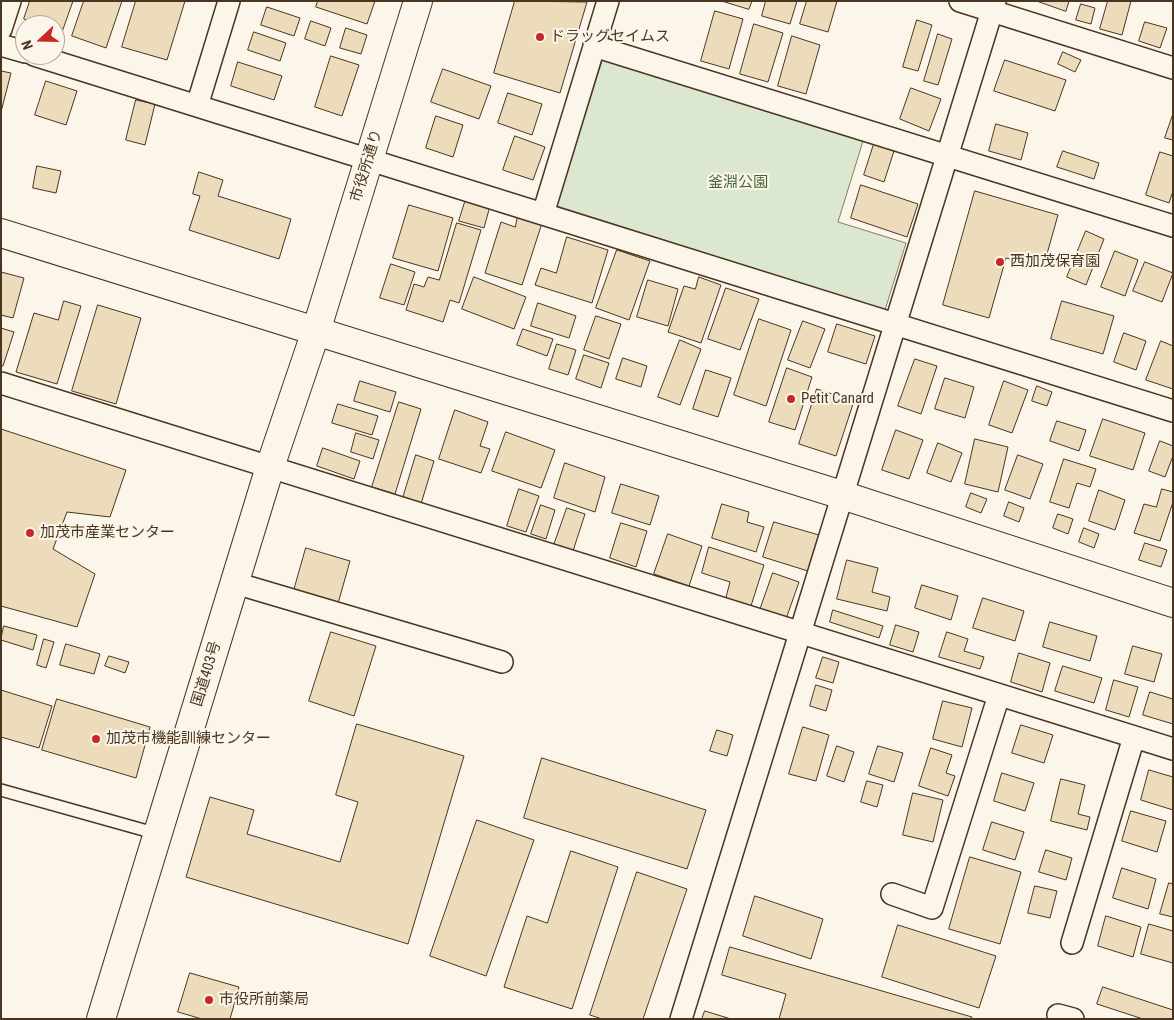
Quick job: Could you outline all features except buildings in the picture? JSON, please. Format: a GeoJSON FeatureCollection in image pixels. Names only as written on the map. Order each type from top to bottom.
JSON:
{"type":"FeatureCollection","features":[{"type":"Feature","properties":{"kind":"main road","name":"市役所通り"},"geometry":{"type":"LineString","coordinates":[[316,331],[418,1]]}},
{"type":"Feature","properties":{"kind":"main road"},"geometry":{"type":"LineString","coordinates":[[1,232],[842,495],[1173,603]]}},
{"type":"Feature","properties":{"kind":"main road","name":"国道403号"},"geometry":{"type":"LineString","coordinates":[[101,1019],[270,467],[316,331]]}},
{"type":"Feature","properties":{"kind":"street"},"geometry":{"type":"LineString","coordinates":[[1,29],[10,1]]}},
{"type":"Feature","properties":{"kind":"street"},"geometry":{"type":"LineString","coordinates":[[197,106],[229,1]]}},
{"type":"Feature","properties":{"kind":"street"},"geometry":{"type":"LineString","coordinates":[[542,214],[608,1]]}},
{"type":"Feature","properties":{"kind":"street"},"geometry":{"type":"LineString","coordinates":[[960,1],[993,6],[1173,68]]}},
{"type":"Feature","properties":{"kind":"street"},"geometry":{"type":"LineString","coordinates":[[681,1019],[993,6]]}},
{"type":"Feature","properties":{"kind":"street"},"geometry":{"type":"LineString","coordinates":[[1,45],[15,49]]}},
{"type":"Feature","properties":{"kind":"street"},"geometry":{"type":"LineString","coordinates":[[594,46],[1173,226]]}},
{"type":"Feature","properties":{"kind":"street"},"geometry":{"type":"LineString","coordinates":[[65,65],[1173,411]]}},
{"type":"Feature","properties":{"kind":"street"},"geometry":{"type":"LineString","coordinates":[[1,383],[1173,749]]}},
{"type":"Feature","properties":{"kind":"street"},"geometry":{"type":"LineString","coordinates":[[234,583],[502,662]]}},
{"type":"Feature","properties":{"kind":"street"},"geometry":{"type":"LineString","coordinates":[[892,894],[932,908],[999,695]]}},
{"type":"Feature","properties":{"kind":"street"},"geometry":{"type":"LineString","coordinates":[[1072,943],[1134,737]]}},
{"type":"Feature","properties":{"kind":"lane"},"geometry":{"type":"LineString","coordinates":[[1,790],[158,834]]}},
{"type":"Feature","properties":{"kind":"green space","name":"釜淵公園"},"geometry":{"type":"Polygon","coordinates":[[[603,59],[863,141],[838,222],[906,243],[885,310],[557,206],[603,59]]]}},
{"type":"Feature","properties":{"kind":"place","name":"ドラッグセイムス"},"geometry":{"type":"Point","coordinates":[540,37]}},
{"type":"Feature","properties":{"kind":"place","name":"西加茂保育園"},"geometry":{"type":"Point","coordinates":[1000,262]}},
{"type":"Feature","properties":{"kind":"place","name":"Petit Canard"},"geometry":{"type":"Point","coordinates":[791,399]}},
{"type":"Feature","properties":{"kind":"place","name":"加茂市産業センター"},"geometry":{"type":"Point","coordinates":[30,533]}},
{"type":"Feature","properties":{"kind":"place","name":"加茂市機能訓練センター"},"geometry":{"type":"Point","coordinates":[96,739]}},
{"type":"Feature","properties":{"kind":"place","name":"市役所前薬局"},"geometry":{"type":"Point","coordinates":[209,1000]}}]}
